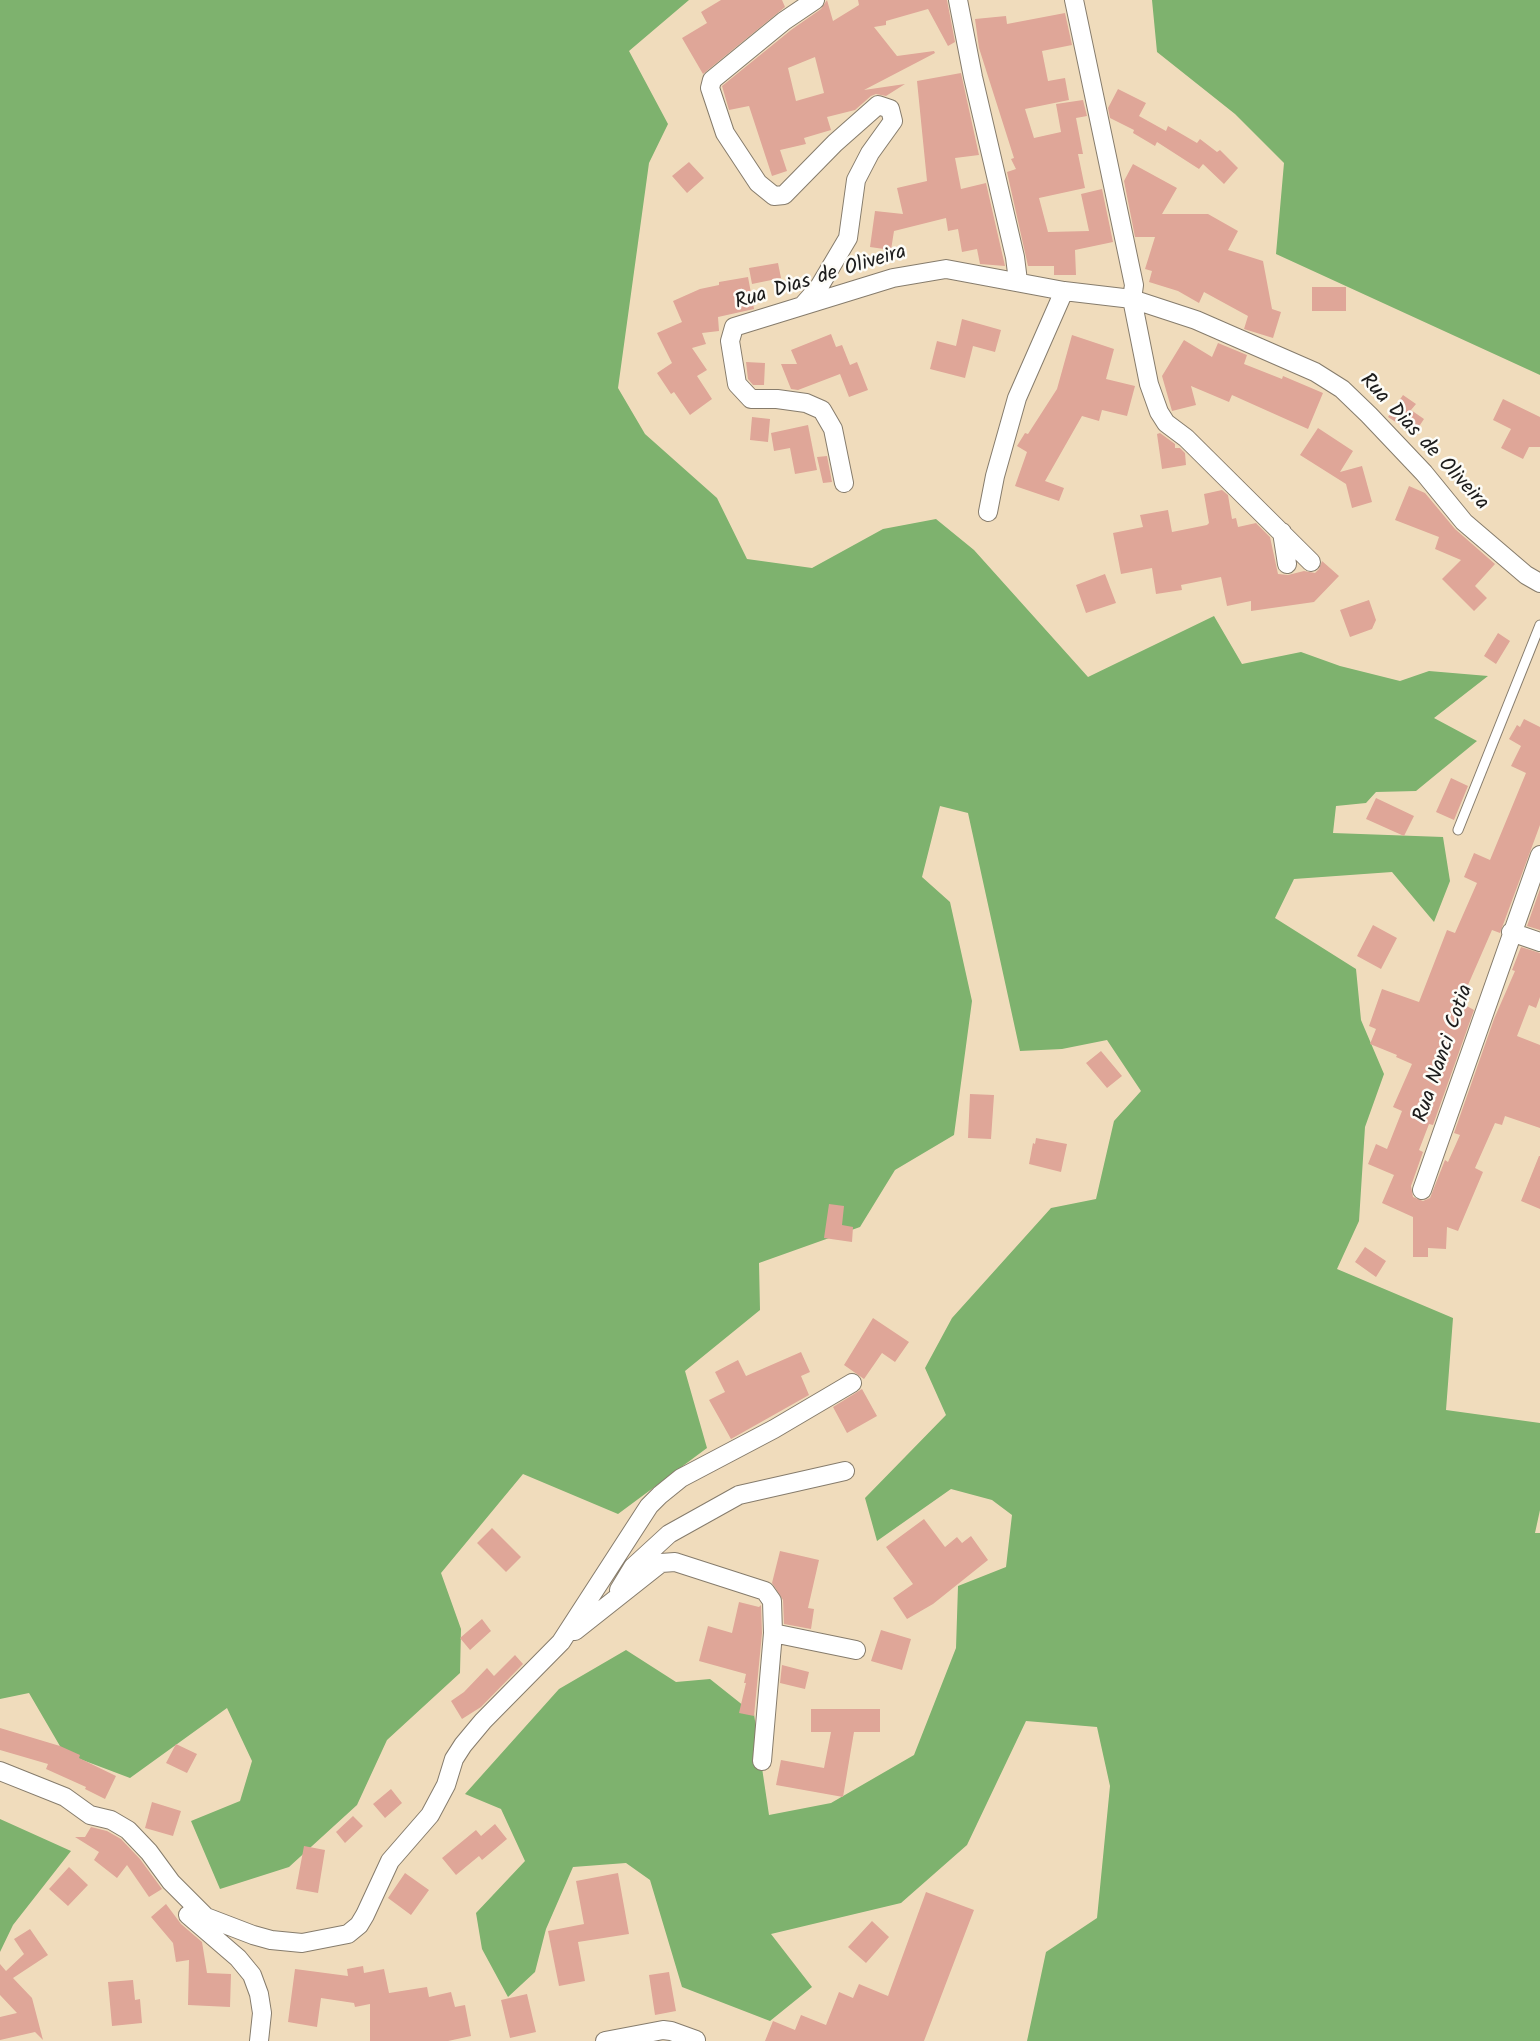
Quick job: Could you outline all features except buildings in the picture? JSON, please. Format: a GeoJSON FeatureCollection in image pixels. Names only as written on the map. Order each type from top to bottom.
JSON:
{"type":"FeatureCollection","features":[{"type":"Feature","properties":{"kind":"street"},"geometry":{"type":"LineString","coordinates":[[804,304],[819,288],[848,238],[856,180],[870,153],[893,121],[890,108],[878,106],[835,143],[784,195],[774,196],[758,183],[725,134],[710,88],[712,80],[784,21],[815,0]]}},
{"type":"Feature","properties":{"kind":"street"},"geometry":{"type":"LineString","coordinates":[[958,0],[1018,281]]}},
{"type":"Feature","properties":{"kind":"street"},"geometry":{"type":"LineString","coordinates":[[1074,0],[1134,285],[1132,299],[1149,384],[1159,412],[1166,423],[1186,438],[1311,562]]}},
{"type":"Feature","properties":{"kind":"street","name":"Rua Dias de Oliveira"},"geometry":{"type":"LineString","coordinates":[[844,483],[833,429],[822,410],[806,403],[751,399],[737,384],[730,341],[734,327],[903,276],[946,269],[1064,291],[1132,299],[1196,320],[1294,360],[1342,389],[1424,473],[1464,522],[1526,575],[1540,583]]}},
{"type":"Feature","properties":{"kind":"street"},"geometry":{"type":"LineString","coordinates":[[988,512],[1017,398],[1064,291]]}},
{"type":"Feature","properties":{"kind":"street"},"geometry":{"type":"LineString","coordinates":[[1282,532],[1287,564]]}},
{"type":"Feature","properties":{"kind":"street","name":"Rua Nanci Cotia"},"geometry":{"type":"LineString","coordinates":[[1422,1190],[1540,855]]}},
{"type":"Feature","properties":{"kind":"street"},"geometry":{"type":"LineString","coordinates":[[1511,932],[1540,942]]}},
{"type":"Feature","properties":{"kind":"street"},"geometry":{"type":"LineString","coordinates":[[561,1642],[649,1506],[669,1485],[774,1429],[852,1383]]}},
{"type":"Feature","properties":{"kind":"street"},"geometry":{"type":"LineString","coordinates":[[609,1605],[634,1567],[669,1534],[739,1495],[845,1471]]}},
{"type":"Feature","properties":{"kind":"street"},"geometry":{"type":"LineString","coordinates":[[0,1771],[65,1797],[90,1815],[111,1820],[128,1830],[149,1852],[171,1882],[206,1917],[253,1936],[302,1943],[348,1934],[359,1925],[365,1915],[390,1861],[430,1815],[446,1785],[454,1759],[483,1721],[561,1642],[656,1566],[669,1562],[765,1591],[772,1601],[773,1633],[762,1761]]}},
{"type":"Feature","properties":{"kind":"street"},"geometry":{"type":"LineString","coordinates":[[773,1633],[856,1650]]}},
{"type":"Feature","properties":{"kind":"street"},"geometry":{"type":"LineString","coordinates":[[171,1882],[186,1913],[238,1958],[252,1975],[262,2013],[259,2041]]}},
{"type":"Feature","properties":{"kind":"street"},"geometry":{"type":"LineString","coordinates":[[605,2041],[663,2030],[696,2040]]}},
{"type":"Feature","properties":{"kind":"lane"},"geometry":{"type":"LineString","coordinates":[[1458,830],[1540,625]]}},
{"type":"Feature","properties":{"kind":"green space"},"geometry":{"type":"Polygon","coordinates":[[[0,0],[689,0],[629,51],[668,124],[649,163],[618,388],[645,434],[717,498],[747,559],[812,568],[883,529],[936,519],[974,550],[1088,677],[1214,616],[1242,664],[1301,652],[1340,666],[1400,681],[1429,671],[1488,676],[1434,718],[1477,741],[1416,791],[1376,792],[1366,803],[1336,806],[1333,833],[1443,837],[1450,881],[1434,922],[1392,872],[1294,879],[1275,918],[1356,969],[1361,1020],[1384,1074],[1365,1127],[1359,1221],[1337,1269],[1453,1318],[1446,1410],[1540,1423],[1540,1510],[1535,1533],[1540,1533],[1540,2041],[1027,2041],[1046,1952],[1097,1918],[1110,1786],[1097,1727],[1026,1721],[967,1845],[901,1903],[771,1934],[812,1987],[770,2021],[682,1987],[650,1880],[626,1863],[573,1867],[546,1929],[535,1972],[508,1997],[482,1949],[476,1913],[525,1861],[501,1809],[465,1794],[559,1689],[626,1650],[676,1682],[710,1679],[754,1714],[769,1815],[831,1803],[914,1755],[956,1648],[958,1586],[1006,1567],[1012,1515],[992,1500],[951,1489],[877,1541],[865,1498],[946,1415],[925,1368],[952,1318],[1051,1208],[1096,1199],[1114,1121],[1141,1091],[1107,1040],[1062,1049],[1020,1051],[968,813],[940,806],[922,877],[950,902],[972,1001],[954,1135],[895,1170],[860,1227],[759,1263],[760,1310],[685,1371],[707,1448],[618,1514],[523,1474],[441,1573],[461,1629],[460,1673],[387,1740],[357,1805],[289,1867],[220,1889],[191,1821],[240,1801],[252,1761],[227,1708],[130,1778],[64,1753],[29,1693],[0,1699],[0,0]]]}},
{"type":"Feature","properties":{"kind":"green space"},"geometry":{"type":"Polygon","coordinates":[[[1152,0],[1540,0],[1540,375],[1276,254],[1284,163],[1235,114],[1157,52],[1152,0]]]}},
{"type":"Feature","properties":{"kind":"green space"},"geometry":{"type":"Polygon","coordinates":[[[0,1819],[71,1851],[13,1925],[0,1952],[0,1819]]]}}]}
